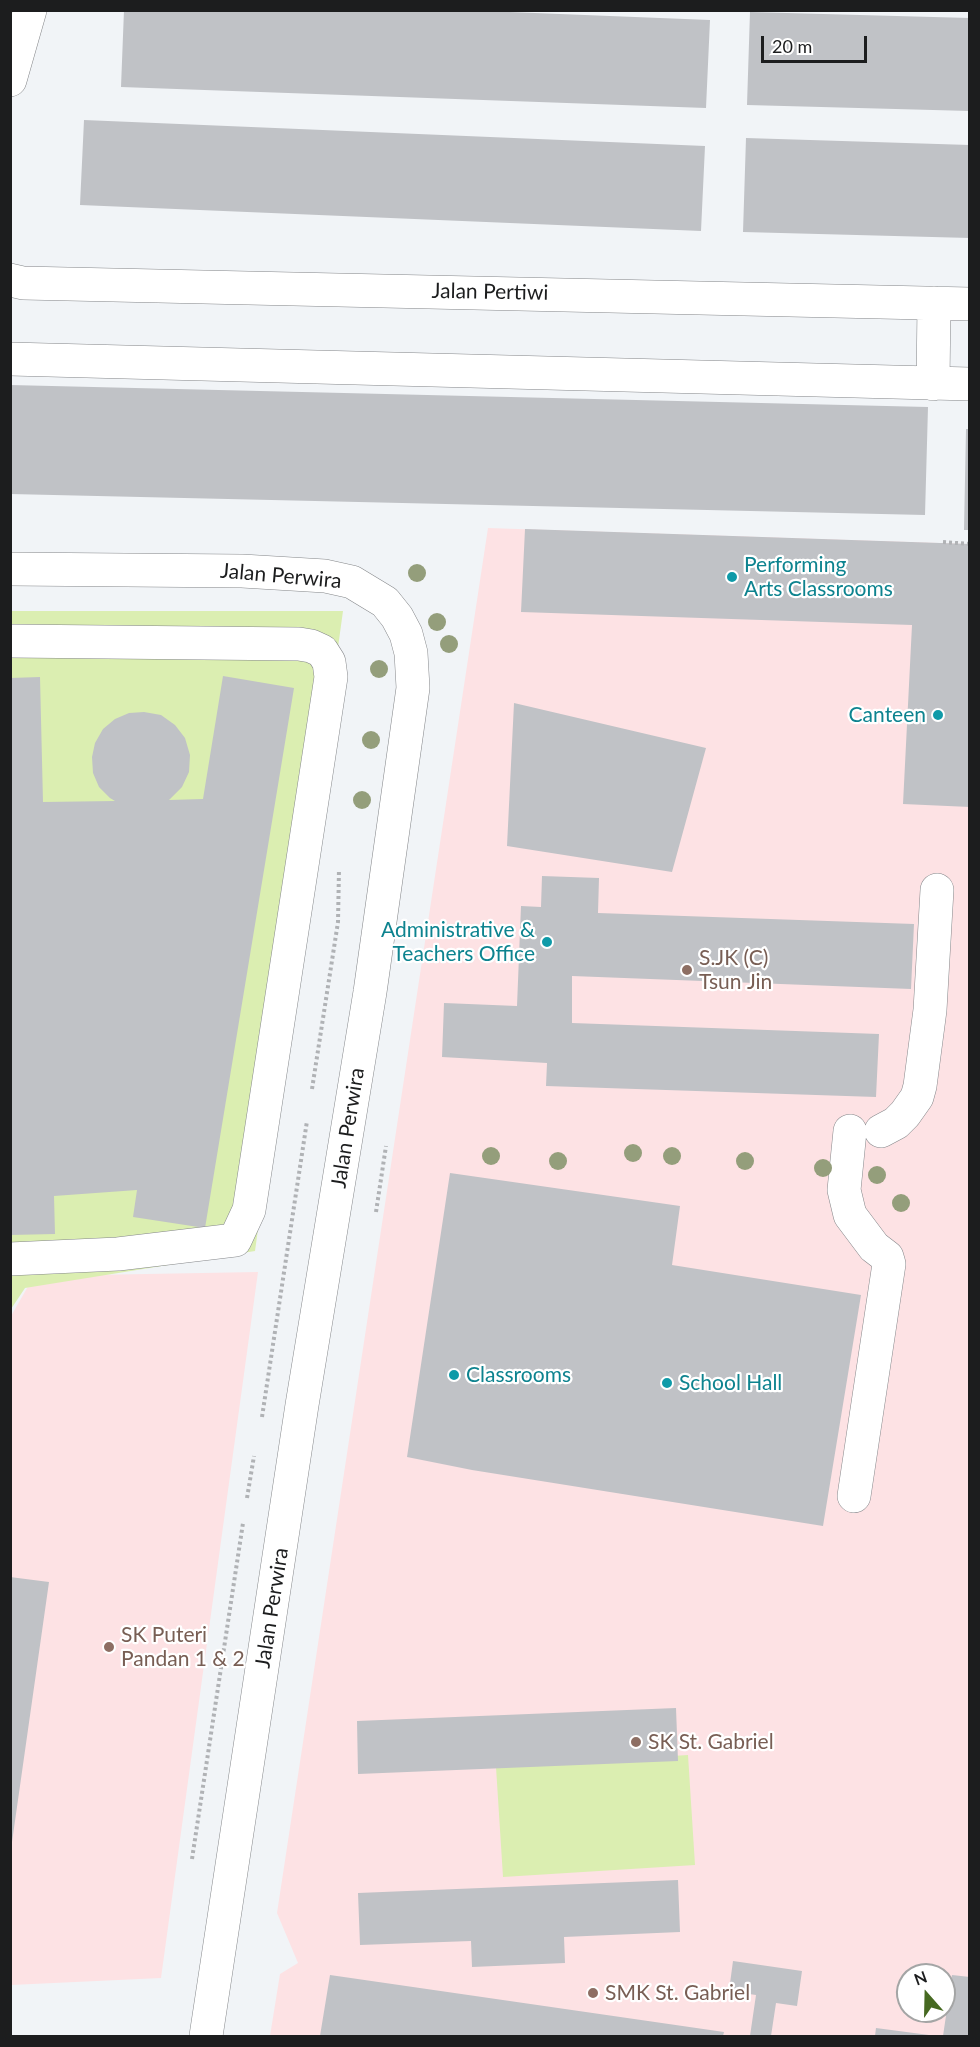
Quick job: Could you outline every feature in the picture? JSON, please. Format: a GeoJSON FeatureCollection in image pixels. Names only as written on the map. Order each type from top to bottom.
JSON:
{"type":"FeatureCollection","features":[{"type":"Feature","properties":{"kind":"street"},"geometry":{"type":"LineString","coordinates":[[10,80],[30,10]]}},
{"type":"Feature","properties":{"kind":"street","name":"Jalan Pertiwi"},"geometry":{"type":"LineString","coordinates":[[10,280],[35,284],[969,304]]}},
{"type":"Feature","properties":{"kind":"street"},"geometry":{"type":"LineString","coordinates":[[933,384],[934,303]]}},
{"type":"Feature","properties":{"kind":"street"},"geometry":{"type":"LineString","coordinates":[[10,359],[969,384]]}},
{"type":"Feature","properties":{"kind":"street","name":"Jalan Perwira"},"geometry":{"type":"LineString","coordinates":[[10,569],[242,571],[325,576],[352,582],[385,602],[397,617],[406,634],[411,653],[413,688],[370,992],[302,1405],[207,2037]]}},
{"type":"Feature","properties":{"kind":"street"},"geometry":{"type":"LineString","coordinates":[[10,641],[299,644],[322,651],[329,662],[331,677],[249,1210],[235,1240],[118,1254],[10,1259]]}},
{"type":"Feature","properties":{"kind":"street"},"geometry":{"type":"LineString","coordinates":[[854,1496],[889,1264],[887,1257],[874,1247],[850,1215],[844,1190],[866,1131],[896,1123],[917,1097],[930,1010],[937,890]]}},
{"type":"Feature","properties":{"kind":"path"},"geometry":{"type":"LineString","coordinates":[[943,542],[969,543]]}},
{"type":"Feature","properties":{"kind":"path"},"geometry":{"type":"LineString","coordinates":[[312,1089],[338,922],[339,864]]}},
{"type":"Feature","properties":{"kind":"path"},"geometry":{"type":"LineString","coordinates":[[262,1417],[307,1121]]}},
{"type":"Feature","properties":{"kind":"path"},"geometry":{"type":"LineString","coordinates":[[376,1212],[386,1146]]}},
{"type":"Feature","properties":{"kind":"path"},"geometry":{"type":"LineString","coordinates":[[247,1498],[254,1456]]}},
{"type":"Feature","properties":{"kind":"path"},"geometry":{"type":"LineString","coordinates":[[192,1859],[243,1523]]}},
{"type":"Feature","properties":{"kind":"shaded area","name":"S.JK (C) Tsun Jin"},"geometry":{"type":"Polygon","coordinates":[[[488,528],[969,544],[969,2036],[270,2036],[280,1974],[298,1963],[277,1913],[488,528]]]}},
{"type":"Feature","properties":{"kind":"shaded area","name":"SK Puteri Pandan 1 & 2"},"geometry":{"type":"Polygon","coordinates":[[[258,1272],[161,1978],[11,1985],[11,1316],[34,1276],[258,1272]]]}},
{"type":"Feature","properties":{"kind":"green space"},"geometry":{"type":"Polygon","coordinates":[[[11,611],[343,611],[255,1251],[25,1288],[11,1309],[11,611]]]}},
{"type":"Feature","properties":{"kind":"green space"},"geometry":{"type":"Polygon","coordinates":[[[688,1755],[695,1865],[503,1877],[496,1767],[688,1755]]]}},
{"type":"Feature","properties":{"kind":"building"},"geometry":{"type":"Polygon","coordinates":[[[124,10],[460,10],[710,20],[706,108],[121,87],[124,10]]]}},
{"type":"Feature","properties":{"kind":"building"},"geometry":{"type":"Polygon","coordinates":[[[750,12],[970,18],[970,111],[747,105],[750,12]]]}},
{"type":"Feature","properties":{"kind":"building"},"geometry":{"type":"Polygon","coordinates":[[[84,120],[705,146],[701,231],[80,205],[84,120]]]}},
{"type":"Feature","properties":{"kind":"building"},"geometry":{"type":"Polygon","coordinates":[[[746,138],[970,145],[970,238],[743,232],[746,138]]]}},
{"type":"Feature","properties":{"kind":"building"},"geometry":{"type":"Polygon","coordinates":[[[10,385],[928,407],[925,515],[10,494],[10,385]]]}},
{"type":"Feature","properties":{"kind":"building"},"geometry":{"type":"Polygon","coordinates":[[[966,429],[970,429],[970,530],[964,530],[966,429]]]}},
{"type":"Feature","properties":{"kind":"building","name":"Performing Arts Classrooms"},"geometry":{"type":"Polygon","coordinates":[[[525,529],[970,544],[970,807],[903,804],[912,625],[521,612],[525,529]]]}},
{"type":"Feature","properties":{"kind":"building"},"geometry":{"type":"Polygon","coordinates":[[[223,676],[294,688],[205,1228],[133,1217],[137,1190],[54,1196],[55,1234],[10,1235],[10,678],[40,677],[43,802],[115,801],[99,787],[93,773],[92,757],[95,743],[103,729],[115,719],[129,713],[144,712],[161,715],[175,725],[185,738],[190,755],[189,772],[182,787],[169,800],[203,799],[223,676]]]}},
{"type":"Feature","properties":{"kind":"building"},"geometry":{"type":"Polygon","coordinates":[[[514,703],[706,748],[672,872],[507,846],[514,703]]]}},
{"type":"Feature","properties":{"kind":"building"},"geometry":{"type":"Polygon","coordinates":[[[542,876],[599,878],[598,913],[914,924],[911,989],[572,976],[572,1023],[879,1034],[876,1097],[546,1086],[547,1063],[442,1057],[444,1003],[517,1006],[521,906],[541,907],[542,876]]]}},
{"type":"Feature","properties":{"kind":"building","name":"School Hall"},"geometry":{"type":"Polygon","coordinates":[[[450,1173],[680,1206],[672,1265],[861,1295],[823,1526],[472,1470],[407,1457],[450,1173]]]}},
{"type":"Feature","properties":{"kind":"building"},"geometry":{"type":"Polygon","coordinates":[[[10,1577],[49,1582],[12,1842],[10,1842],[10,1577]]]}},
{"type":"Feature","properties":{"kind":"building"},"geometry":{"type":"Polygon","coordinates":[[[676,1708],[678,1761],[358,1774],[357,1721],[676,1708]]]}},
{"type":"Feature","properties":{"kind":"building"},"geometry":{"type":"Polygon","coordinates":[[[678,1880],[680,1932],[564,1937],[565,1963],[472,1967],[471,1941],[360,1945],[358,1893],[678,1880]]]}},
{"type":"Feature","properties":{"kind":"building"},"geometry":{"type":"Polygon","coordinates":[[[733,1961],[802,1971],[797,2006],[776,2003],[771,2036],[750,2036],[756,1995],[729,1991],[733,1961]]]}},
{"type":"Feature","properties":{"kind":"building"},"geometry":{"type":"Polygon","coordinates":[[[330,1975],[724,2032],[723,2036],[320,2036],[330,1975]]]}},
{"type":"Feature","properties":{"kind":"building"},"geometry":{"type":"Polygon","coordinates":[[[956,1975],[970,1977],[970,2036],[943,2036],[945,2023],[956,2023],[956,1975]]]}},
{"type":"Feature","properties":{"kind":"building"},"geometry":{"type":"Polygon","coordinates":[[[876,2028],[929,2035],[929,2036],[875,2036],[876,2028]]]}},
{"type":"Feature","properties":{"kind":"place","name":"Performing Arts Classrooms"},"geometry":{"type":"Point","coordinates":[732,577]}},
{"type":"Feature","properties":{"kind":"place","name":"Canteen"},"geometry":{"type":"Point","coordinates":[938,715]}},
{"type":"Feature","properties":{"kind":"place","name":"Administrative & Teachers Office"},"geometry":{"type":"Point","coordinates":[547,942]}},
{"type":"Feature","properties":{"kind":"place","name":"S.JK (C) Tsun Jin"},"geometry":{"type":"Point","coordinates":[687,970]}},
{"type":"Feature","properties":{"kind":"place","name":"Classrooms"},"geometry":{"type":"Point","coordinates":[454,1375]}},
{"type":"Feature","properties":{"kind":"place","name":"School Hall"},"geometry":{"type":"Point","coordinates":[667,1383]}},
{"type":"Feature","properties":{"kind":"place","name":"SK Puteri Pandan 1 & 2"},"geometry":{"type":"Point","coordinates":[109,1647]}},
{"type":"Feature","properties":{"kind":"place","name":"SK St. Gabriel"},"geometry":{"type":"Point","coordinates":[636,1742]}},
{"type":"Feature","properties":{"kind":"place","name":"SMK St. Gabriel"},"geometry":{"type":"Point","coordinates":[593,1993]}}]}
